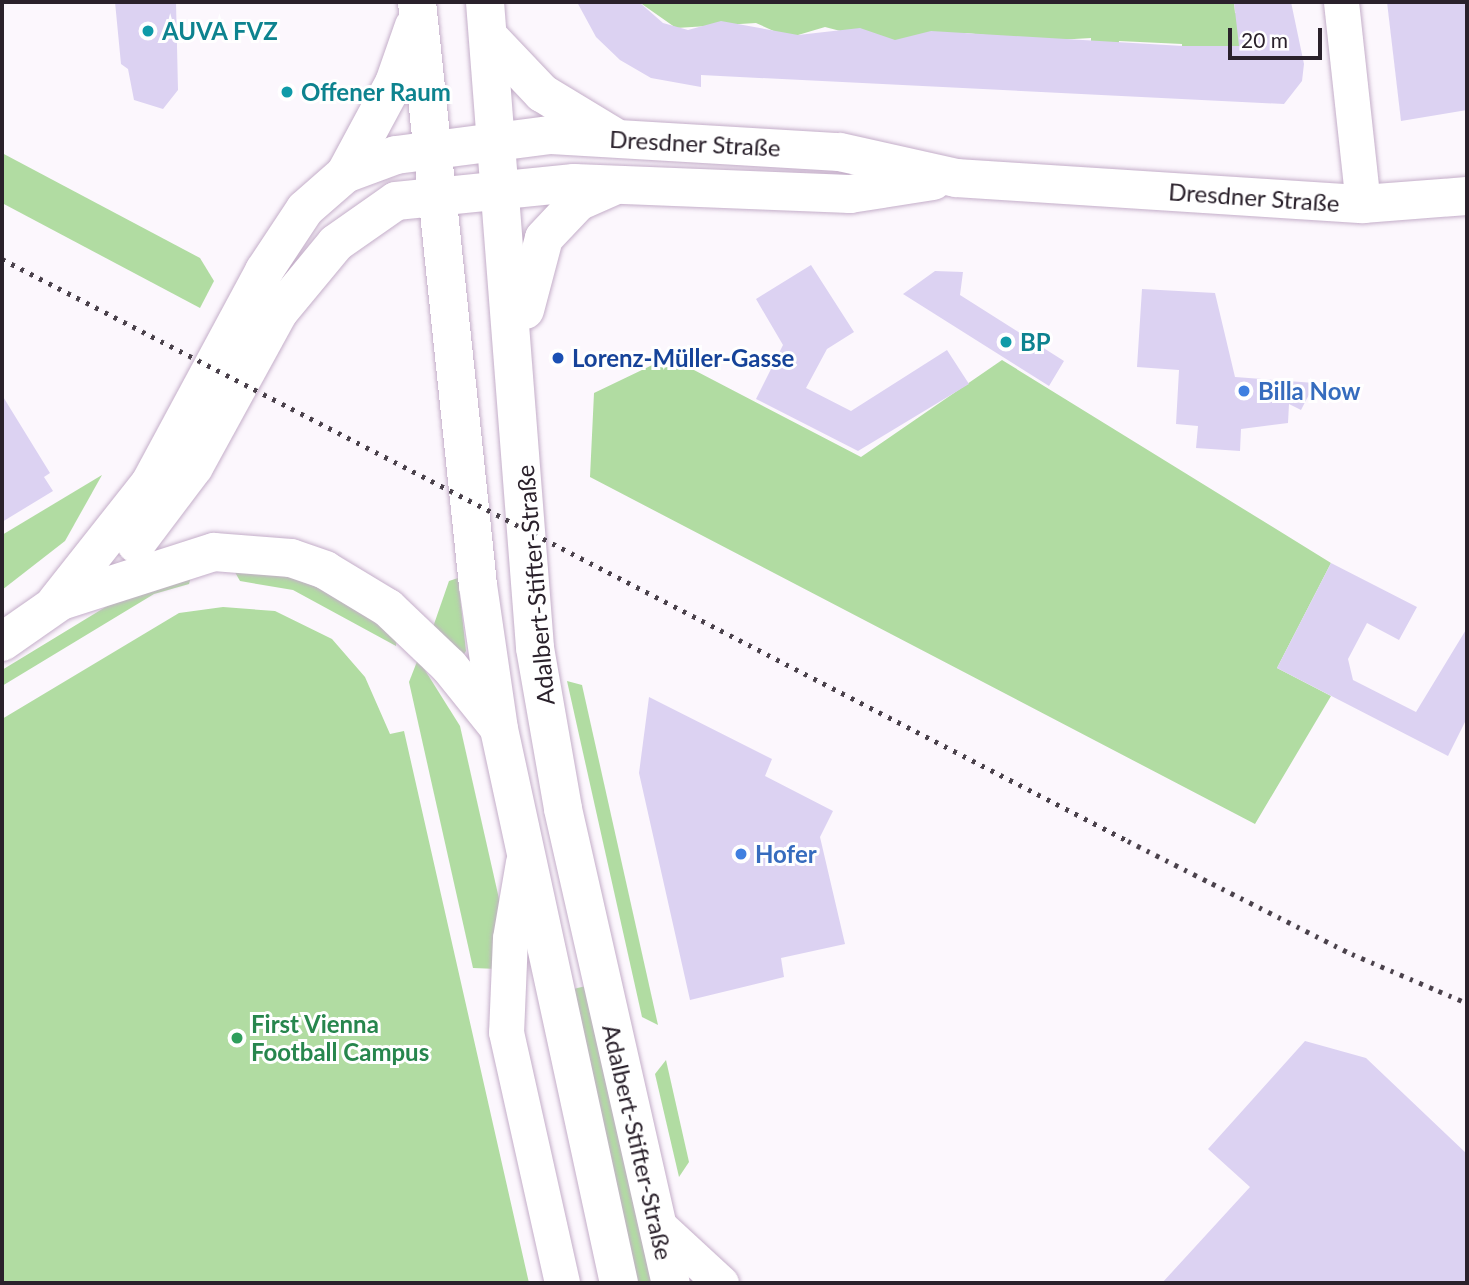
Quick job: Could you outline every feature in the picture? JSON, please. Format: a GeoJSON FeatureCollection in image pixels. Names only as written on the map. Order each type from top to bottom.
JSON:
{"type":"FeatureCollection","features":[{"type":"Feature","properties":{"kind":"main road","name":"Adalbert-Stifter-Straße"},"geometry":{"type":"LineString","coordinates":[[418,8],[478,585],[499,729],[523,862],[619,1283]]}},
{"type":"Feature","properties":{"kind":"main road"},"geometry":{"type":"LineString","coordinates":[[56,602],[150,483],[289,230],[345,174],[394,83],[418,8]]}},
{"type":"Feature","properties":{"kind":"main road","name":"Adalbert-Stifter-Straße"},"geometry":{"type":"LineString","coordinates":[[486,19],[544,706],[671,1283]]}},
{"type":"Feature","properties":{"kind":"main road"},"geometry":{"type":"LineString","coordinates":[[486,19],[542,93],[617,139]]}},
{"type":"Feature","properties":{"kind":"main road","name":"Dresdner Straße"},"geometry":{"type":"LineString","coordinates":[[433,147],[496,138],[617,139],[840,152],[956,178],[1363,204],[1467,195]]}},
{"type":"Feature","properties":{"kind":"main road"},"geometry":{"type":"LineString","coordinates":[[345,174],[433,147]]}},
{"type":"Feature","properties":{"kind":"main road","name":"Dresdner Straße"},"geometry":{"type":"LineString","coordinates":[[438,192],[619,183],[850,194],[956,178]]}},
{"type":"Feature","properties":{"kind":"main road"},"geometry":{"type":"LineString","coordinates":[[516,358],[533,260],[544,238],[578,202],[619,183]]}},
{"type":"Feature","properties":{"kind":"main road"},"geometry":{"type":"LineString","coordinates":[[2,642],[56,602],[101,576],[147,532],[207,446],[271,324],[336,243],[378,210],[438,192]]}},
{"type":"Feature","properties":{"kind":"main road"},"geometry":{"type":"LineString","coordinates":[[56,602],[178,559],[253,551],[290,558],[325,570],[388,608],[449,666],[499,729]]}},
{"type":"Feature","properties":{"kind":"street"},"geometry":{"type":"LineString","coordinates":[[1341,2],[1363,204]]}},
{"type":"Feature","properties":{"kind":"street","name":"Adalbert-Stifter-Straße"},"geometry":{"type":"LineString","coordinates":[[523,862],[510,938],[506,1032],[562,1283]]}},
{"type":"Feature","properties":{"kind":"street"},"geometry":{"type":"LineString","coordinates":[[657,1224],[722,1283]]}},
{"type":"Feature","properties":{"kind":"green space"},"geometry":{"type":"Polygon","coordinates":[[[639,2],[1234,2],[1235,13],[1244,12],[1247,47],[1212,46],[1182,55],[1182,44],[1119,41],[1118,51],[1091,50],[1091,38],[1040,41],[966,33],[902,47],[825,27],[798,35],[798,42],[756,23],[676,28],[639,2]]]}},
{"type":"Feature","properties":{"kind":"green space"},"geometry":{"type":"Polygon","coordinates":[[[2,153],[200,258],[214,281],[200,308],[2,203],[2,153]]]}},
{"type":"Feature","properties":{"kind":"green space"},"geometry":{"type":"Polygon","coordinates":[[[669,357],[861,457],[1002,360],[1331,563],[1277,668],[1331,696],[1255,824],[590,477],[594,393],[669,357]]]}},
{"type":"Feature","properties":{"kind":"green space"},"geometry":{"type":"Polygon","coordinates":[[[102,475],[65,541],[2,590],[2,535],[102,475]]]}},
{"type":"Feature","properties":{"kind":"green space"},"geometry":{"type":"Polygon","coordinates":[[[232,567],[275,570],[343,598],[397,637],[396,646],[293,590],[240,581],[232,567]]]}},
{"type":"Feature","properties":{"kind":"green space"},"geometry":{"type":"Polygon","coordinates":[[[191,577],[189,584],[154,594],[2,686],[2,670],[117,600],[191,577]]]}},
{"type":"Feature","properties":{"kind":"green space"},"geometry":{"type":"Polygon","coordinates":[[[458,578],[466,651],[463,656],[433,627],[449,581],[458,578]]]}},
{"type":"Feature","properties":{"kind":"green space","name":"First Vienna Football Campus"},"geometry":{"type":"Polygon","coordinates":[[[223,607],[275,611],[332,639],[365,677],[390,734],[404,731],[529,1283],[2,1283],[2,719],[179,613],[223,607]]]}},
{"type":"Feature","properties":{"kind":"green space"},"geometry":{"type":"Polygon","coordinates":[[[418,659],[460,726],[502,912],[498,969],[473,968],[409,682],[418,659]]]}},
{"type":"Feature","properties":{"kind":"green space"},"geometry":{"type":"Polygon","coordinates":[[[567,681],[582,685],[658,1025],[642,1017],[567,681]]]}},
{"type":"Feature","properties":{"kind":"green space"},"geometry":{"type":"Polygon","coordinates":[[[586,986],[652,1283],[635,1283],[569,990],[586,986]]]}},
{"type":"Feature","properties":{"kind":"green space"},"geometry":{"type":"Polygon","coordinates":[[[666,1060],[689,1162],[679,1177],[655,1074],[666,1060]]]}},
{"type":"Feature","properties":{"kind":"building","name":"AUVA FVZ"},"geometry":{"type":"Polygon","coordinates":[[[115,2],[176,2],[178,90],[163,109],[134,100],[128,69],[121,64],[115,2]]]}},
{"type":"Feature","properties":{"kind":"building"},"geometry":{"type":"Polygon","coordinates":[[[577,2],[639,2],[663,23],[688,30],[721,21],[798,35],[860,28],[895,40],[931,31],[1183,46],[1239,46],[1234,2],[1291,2],[1304,64],[1302,81],[1284,104],[701,75],[701,87],[651,78],[620,60],[596,37],[577,2]]]}},
{"type":"Feature","properties":{"kind":"building"},"geometry":{"type":"Polygon","coordinates":[[[1387,2],[1467,2],[1467,110],[1401,121],[1387,2]]]}},
{"type":"Feature","properties":{"kind":"building"},"geometry":{"type":"Polygon","coordinates":[[[811,265],[854,332],[827,349],[806,388],[851,411],[947,350],[969,384],[858,451],[756,399],[783,345],[756,299],[811,265]]]}},
{"type":"Feature","properties":{"kind":"building","name":"BP"},"geometry":{"type":"Polygon","coordinates":[[[935,271],[963,272],[960,295],[1064,361],[1049,386],[903,294],[935,271]]]}},
{"type":"Feature","properties":{"kind":"building"},"geometry":{"type":"Polygon","coordinates":[[[1142,289],[1215,293],[1235,377],[1315,383],[1301,410],[1289,404],[1288,423],[1241,429],[1240,451],[1196,448],[1198,426],[1176,424],[1179,370],[1137,367],[1142,289]]]}},
{"type":"Feature","properties":{"kind":"building"},"geometry":{"type":"Polygon","coordinates":[[[2,395],[50,473],[44,477],[53,491],[2,522],[2,395]]]}},
{"type":"Feature","properties":{"kind":"building"},"geometry":{"type":"Polygon","coordinates":[[[1331,563],[1417,607],[1399,640],[1367,623],[1348,659],[1353,680],[1416,712],[1467,628],[1467,718],[1448,756],[1277,668],[1331,563]]]}},
{"type":"Feature","properties":{"kind":"building","name":"Hofer"},"geometry":{"type":"Polygon","coordinates":[[[649,697],[772,759],[765,776],[833,811],[820,837],[845,944],[781,958],[784,977],[690,1000],[639,773],[649,697]]]}},
{"type":"Feature","properties":{"kind":"building"},"geometry":{"type":"Polygon","coordinates":[[[1305,1041],[1366,1058],[1467,1154],[1467,1283],[1162,1283],[1250,1187],[1208,1149],[1305,1041]]]}},
{"type":"Feature","properties":{"kind":"railway"},"geometry":{"type":"LineString","coordinates":[[2,259],[1128,841],[1352,954],[1467,1003]]}},
{"type":"Feature","properties":{"kind":"place","name":"AUVA FVZ"},"geometry":{"type":"Point","coordinates":[148,31]}},
{"type":"Feature","properties":{"kind":"place","name":"Offener Raum"},"geometry":{"type":"Point","coordinates":[287,92]}},
{"type":"Feature","properties":{"kind":"place","name":"BP"},"geometry":{"type":"Point","coordinates":[1006,342]}},
{"type":"Feature","properties":{"kind":"place","name":"Lorenz-Müller-Gasse"},"geometry":{"type":"Point","coordinates":[558,358]}},
{"type":"Feature","properties":{"kind":"place","name":"Billa Now"},"geometry":{"type":"Point","coordinates":[1244,391]}},
{"type":"Feature","properties":{"kind":"place","name":"Hofer"},"geometry":{"type":"Point","coordinates":[741,854]}},
{"type":"Feature","properties":{"kind":"place","name":"First Vienna Football Campus"},"geometry":{"type":"Point","coordinates":[237,1038]}}]}
